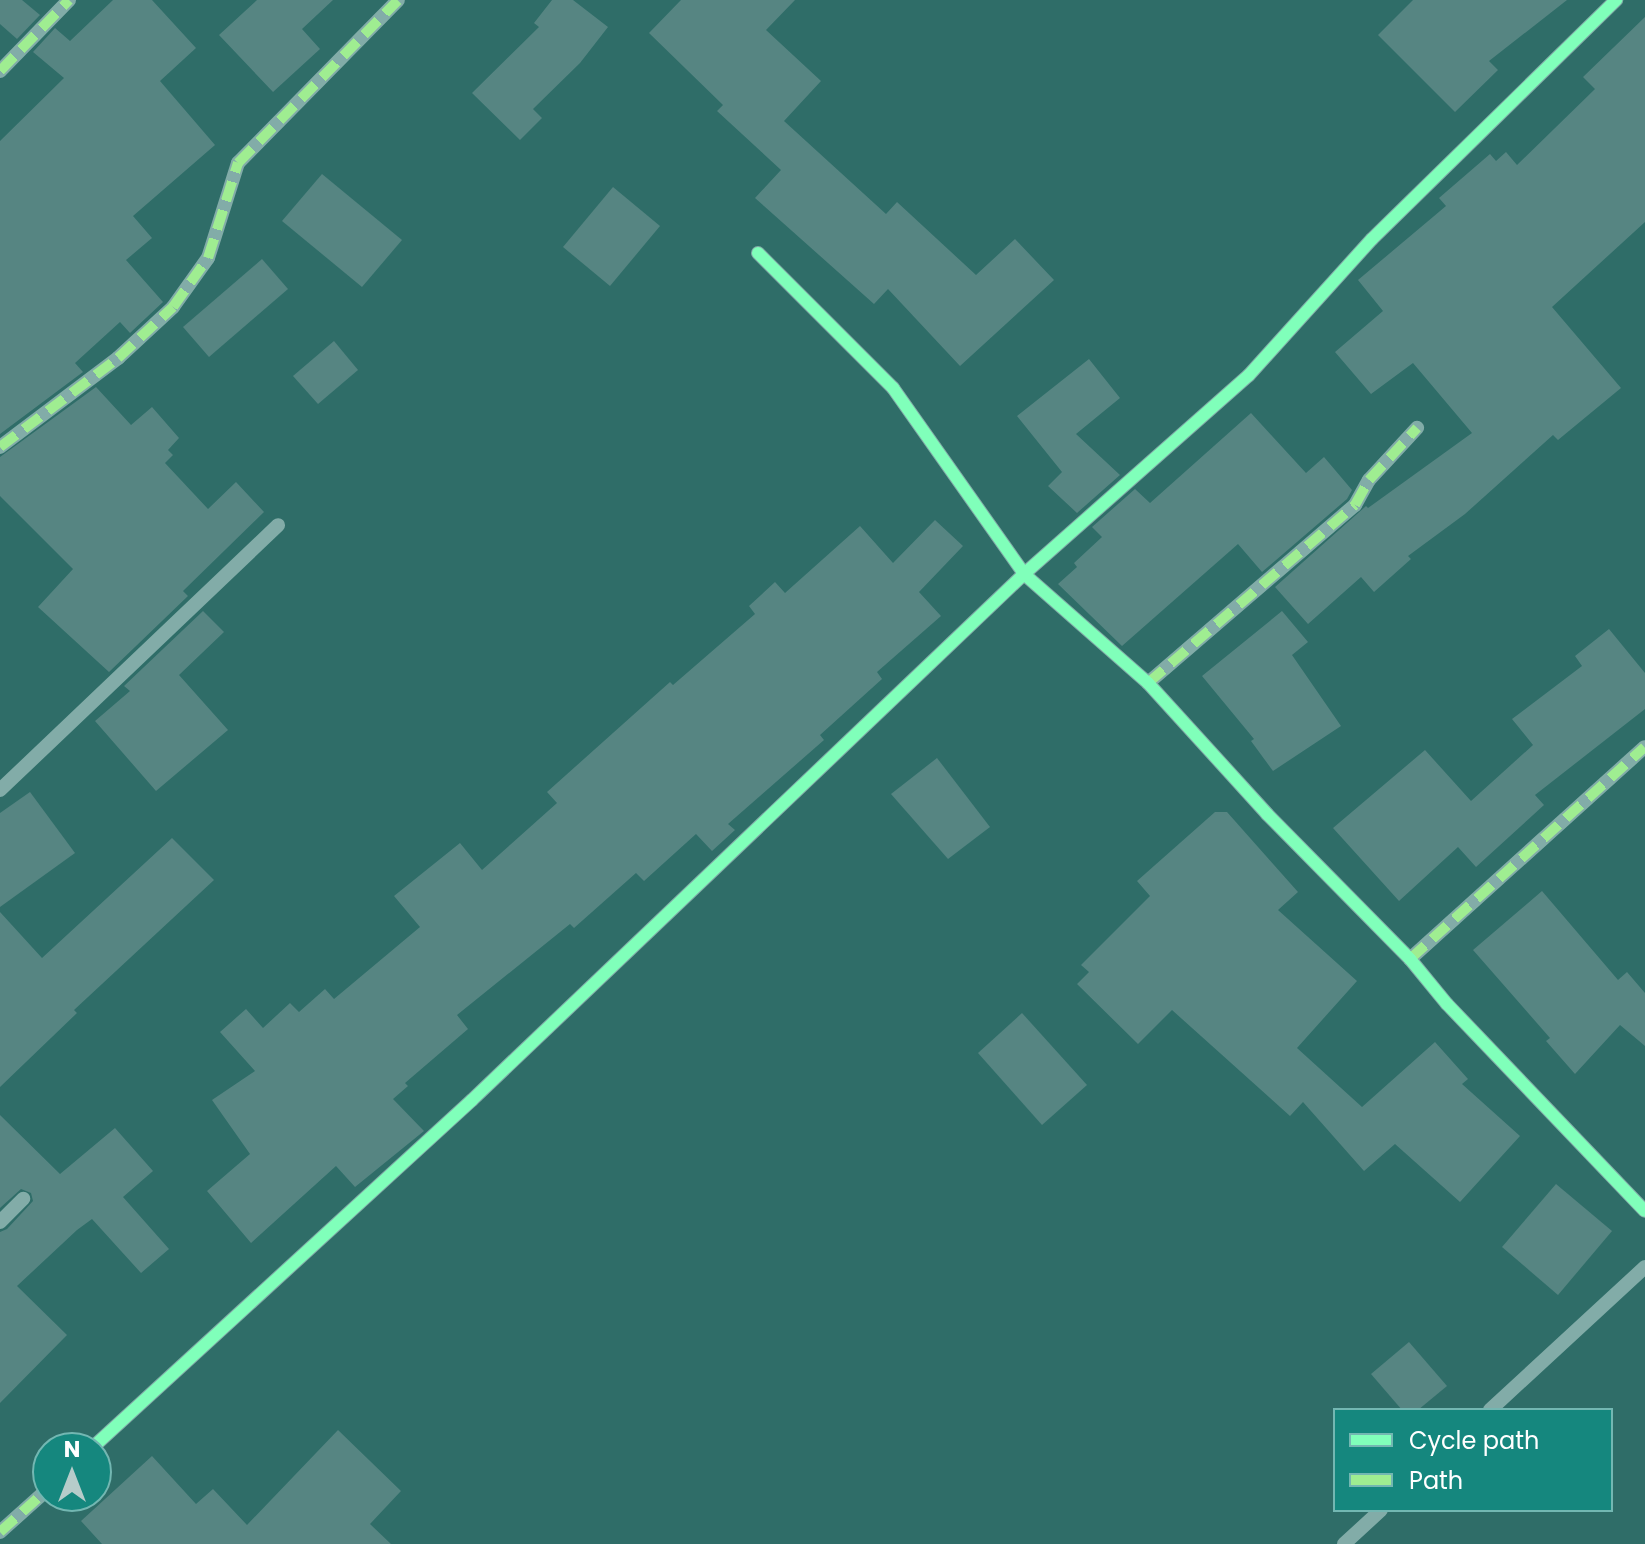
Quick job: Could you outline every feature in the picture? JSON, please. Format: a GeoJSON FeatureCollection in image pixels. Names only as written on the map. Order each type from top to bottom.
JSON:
{"type":"FeatureCollection","features":[{"type":"Feature","properties":{"kind":"street"},"geometry":{"type":"LineString","coordinates":[[0,71],[69,0]]}},
{"type":"Feature","properties":{"kind":"street"},"geometry":{"type":"LineString","coordinates":[[0,447],[118,358],[173,307],[208,258],[238,163],[398,0]]}},
{"type":"Feature","properties":{"kind":"street"},"geometry":{"type":"LineString","coordinates":[[109,1432],[472,1100],[1024,574],[1249,375],[1372,239],[1616,0]]}},
{"type":"Feature","properties":{"kind":"street"},"geometry":{"type":"LineString","coordinates":[[758,253],[893,388],[1024,574],[1148,683],[1267,814],[1410,959],[1447,1004],[1645,1211]]}},
{"type":"Feature","properties":{"kind":"street"},"geometry":{"type":"LineString","coordinates":[[1148,683],[1355,505],[1369,480],[1417,428]]}},
{"type":"Feature","properties":{"kind":"street"},"geometry":{"type":"LineString","coordinates":[[0,790],[278,525]]}},
{"type":"Feature","properties":{"kind":"street"},"geometry":{"type":"LineString","coordinates":[[1410,959],[1645,747]]}},
{"type":"Feature","properties":{"kind":"street"},"geometry":{"type":"LineString","coordinates":[[0,1222],[23,1199]]}},
{"type":"Feature","properties":{"kind":"street"},"geometry":{"type":"LineString","coordinates":[[1492,1408],[1645,1267]]}},
{"type":"Feature","properties":{"kind":"street"},"geometry":{"type":"LineString","coordinates":[[0,1532],[32,1503]]}},
{"type":"Feature","properties":{"kind":"street"},"geometry":{"type":"LineString","coordinates":[[1344,1544],[1379,1512]]}},
{"type":"Feature","properties":{"kind":"building"},"geometry":{"type":"Polygon","coordinates":[[[0,0],[22,0],[40,15],[17,39],[0,24],[0,0]]]}},
{"type":"Feature","properties":{"kind":"building"},"geometry":{"type":"Polygon","coordinates":[[[113,0],[152,0],[196,48],[160,81],[215,145],[133,216],[152,238],[126,260],[163,302],[130,333],[120,322],[75,363],[83,372],[0,434],[0,141],[64,78],[33,52],[55,28],[70,41],[113,0]]]}},
{"type":"Feature","properties":{"kind":"building"},"geometry":{"type":"Polygon","coordinates":[[[257,0],[333,0],[302,29],[320,49],[273,92],[219,35],[257,0]]]}},
{"type":"Feature","properties":{"kind":"building"},"geometry":{"type":"Polygon","coordinates":[[[552,0],[573,0],[608,27],[580,63],[533,109],[542,118],[520,140],[472,93],[539,27],[534,23],[552,0]]]}},
{"type":"Feature","properties":{"kind":"building"},"geometry":{"type":"Polygon","coordinates":[[[681,0],[795,0],[766,30],[821,81],[784,121],[886,214],[897,202],[976,275],[1015,239],[1054,280],[960,366],[888,289],[874,304],[755,198],[781,170],[717,111],[723,105],[649,33],[681,0]]]}},
{"type":"Feature","properties":{"kind":"building"},"geometry":{"type":"Polygon","coordinates":[[[1413,0],[1567,0],[1489,61],[1498,70],[1455,112],[1378,35],[1413,0]]]}},
{"type":"Feature","properties":{"kind":"building"},"geometry":{"type":"Polygon","coordinates":[[[1645,17],[1645,222],[1552,307],[1621,388],[1558,440],[1553,435],[1465,514],[1408,556],[1411,559],[1374,592],[1361,577],[1308,624],[1275,587],[1366,506],[1368,508],[1472,433],[1413,363],[1371,394],[1335,352],[1383,311],[1358,280],[1446,206],[1439,198],[1490,154],[1496,161],[1506,152],[1517,165],[1595,89],[1583,77],[1645,17]]]}},
{"type":"Feature","properties":{"kind":"building"},"geometry":{"type":"Polygon","coordinates":[[[322,174],[402,240],[362,287],[282,221],[322,174]]]}},
{"type":"Feature","properties":{"kind":"building"},"geometry":{"type":"Polygon","coordinates":[[[613,187],[660,226],[610,286],[563,247],[613,187]]]}},
{"type":"Feature","properties":{"kind":"building"},"geometry":{"type":"Polygon","coordinates":[[[262,259],[288,289],[209,357],[183,327],[262,259]]]}},
{"type":"Feature","properties":{"kind":"building"},"geometry":{"type":"Polygon","coordinates":[[[334,341],[358,370],[318,404],[293,376],[334,341]]]}},
{"type":"Feature","properties":{"kind":"building"},"geometry":{"type":"Polygon","coordinates":[[[1089,359],[1120,398],[1076,434],[1120,475],[1077,513],[1048,486],[1062,472],[1017,416],[1089,359]]]}},
{"type":"Feature","properties":{"kind":"building"},"geometry":{"type":"Polygon","coordinates":[[[96,387],[131,425],[152,407],[179,438],[168,450],[173,455],[165,463],[208,509],[236,482],[264,512],[183,591],[188,596],[109,672],[38,607],[73,569],[0,496],[0,457],[96,387]]]}},
{"type":"Feature","properties":{"kind":"building"},"geometry":{"type":"Polygon","coordinates":[[[1251,413],[1306,473],[1324,457],[1352,490],[1347,499],[1262,572],[1238,544],[1122,646],[1058,584],[1077,567],[1074,563],[1102,537],[1092,527],[1135,489],[1150,503],[1251,413]]]}},
{"type":"Feature","properties":{"kind":"building"},"geometry":{"type":"Polygon","coordinates":[[[935,520],[963,546],[919,592],[941,616],[877,672],[882,679],[820,735],[824,740],[728,824],[735,830],[712,851],[696,834],[644,881],[636,873],[574,928],[570,924],[457,1015],[468,1029],[405,1083],[408,1086],[393,1099],[424,1131],[355,1187],[336,1166],[251,1243],[207,1191],[250,1154],[212,1100],[255,1071],[220,1032],[246,1009],[263,1028],[290,1003],[299,1012],[325,989],[334,999],[420,927],[394,896],[460,843],[482,870],[557,803],[547,792],[670,682],[673,685],[755,614],[749,606],[775,582],[785,593],[860,526],[893,563],[935,520]]]}},
{"type":"Feature","properties":{"kind":"building"},"geometry":{"type":"Polygon","coordinates":[[[203,611],[224,632],[179,675],[228,730],[156,791],[95,721],[130,691],[124,686],[203,611]]]}},
{"type":"Feature","properties":{"kind":"building"},"geometry":{"type":"Polygon","coordinates":[[[1282,611],[1308,642],[1292,655],[1341,726],[1273,771],[1251,741],[1254,739],[1202,676],[1282,611]]]}},
{"type":"Feature","properties":{"kind":"building"},"geometry":{"type":"Polygon","coordinates":[[[1609,629],[1645,673],[1645,709],[1535,795],[1544,805],[1476,867],[1458,847],[1399,901],[1333,828],[1425,750],[1471,801],[1533,745],[1512,719],[1582,666],[1575,656],[1609,629]]]}},
{"type":"Feature","properties":{"kind":"building"},"geometry":{"type":"Polygon","coordinates":[[[937,758],[990,827],[948,859],[891,794],[937,758]]]}},
{"type":"Feature","properties":{"kind":"building"},"geometry":{"type":"Polygon","coordinates":[[[30,792],[75,853],[0,907],[0,813],[30,792]]]}},
{"type":"Feature","properties":{"kind":"building"},"geometry":{"type":"Polygon","coordinates":[[[1215,812],[1227,812],[1298,892],[1278,910],[1357,981],[1297,1048],[1362,1107],[1435,1042],[1468,1079],[1462,1084],[1520,1136],[1460,1202],[1395,1144],[1364,1171],[1303,1102],[1290,1116],[1172,1010],[1138,1044],[1077,984],[1089,972],[1081,965],[1150,896],[1137,881],[1215,812]]]}},
{"type":"Feature","properties":{"kind":"building"},"geometry":{"type":"Polygon","coordinates":[[[172,838],[214,880],[74,1010],[77,1013],[0,1087],[0,912],[42,958],[172,838]]]}},
{"type":"Feature","properties":{"kind":"building"},"geometry":{"type":"Polygon","coordinates":[[[1542,891],[1618,980],[1627,972],[1645,993],[1645,1046],[1620,1025],[1575,1074],[1546,1041],[1550,1038],[1473,950],[1542,891]]]}},
{"type":"Feature","properties":{"kind":"building"},"geometry":{"type":"Polygon","coordinates":[[[1022,1013],[1087,1085],[1042,1125],[978,1053],[1022,1013]]]}},
{"type":"Feature","properties":{"kind":"building"},"geometry":{"type":"Polygon","coordinates":[[[0,1115],[60,1174],[115,1128],[153,1171],[123,1197],[169,1249],[141,1273],[92,1219],[77,1230],[17,1286],[67,1335],[0,1403],[0,1232],[7,1229],[33,1201],[31,1193],[21,1189],[0,1208],[0,1115]]]}},
{"type":"Feature","properties":{"kind":"building"},"geometry":{"type":"Polygon","coordinates":[[[1556,1184],[1612,1231],[1558,1295],[1502,1247],[1556,1184]]]}},
{"type":"Feature","properties":{"kind":"building"},"geometry":{"type":"Polygon","coordinates":[[[1409,1342],[1447,1386],[1420,1408],[1400,1408],[1371,1374],[1409,1342]]]}},
{"type":"Feature","properties":{"kind":"building"},"geometry":{"type":"Polygon","coordinates":[[[338,1430],[401,1491],[370,1524],[391,1544],[102,1544],[81,1521],[91,1512],[112,1512],[112,1493],[152,1456],[196,1504],[213,1489],[247,1525],[338,1430]]]}},
{"type":"Feature","properties":{"kind":"marked path"},"geometry":{"type":"LineString","coordinates":[[0,71],[69,0]]}},
{"type":"Feature","properties":{"kind":"marked path"},"geometry":{"type":"LineString","coordinates":[[0,447],[118,358],[173,307],[208,258],[238,163],[398,0]]}},
{"type":"Feature","properties":{"kind":"marked path"},"geometry":{"type":"LineString","coordinates":[[1148,683],[1355,505],[1369,480],[1417,428]]}},
{"type":"Feature","properties":{"kind":"marked path"},"geometry":{"type":"LineString","coordinates":[[1410,959],[1645,747]]}},
{"type":"Feature","properties":{"kind":"marked path"},"geometry":{"type":"LineString","coordinates":[[0,1532],[32,1503]]}},
{"type":"Feature","properties":{"kind":"cycle path"},"geometry":{"type":"LineString","coordinates":[[109,1432],[472,1100],[1024,574],[1249,375],[1372,239],[1616,0]]}},
{"type":"Feature","properties":{"kind":"cycle path"},"geometry":{"type":"LineString","coordinates":[[758,253],[893,388],[1024,574],[1148,683],[1267,814],[1410,959],[1447,1004],[1645,1211]]}}]}
